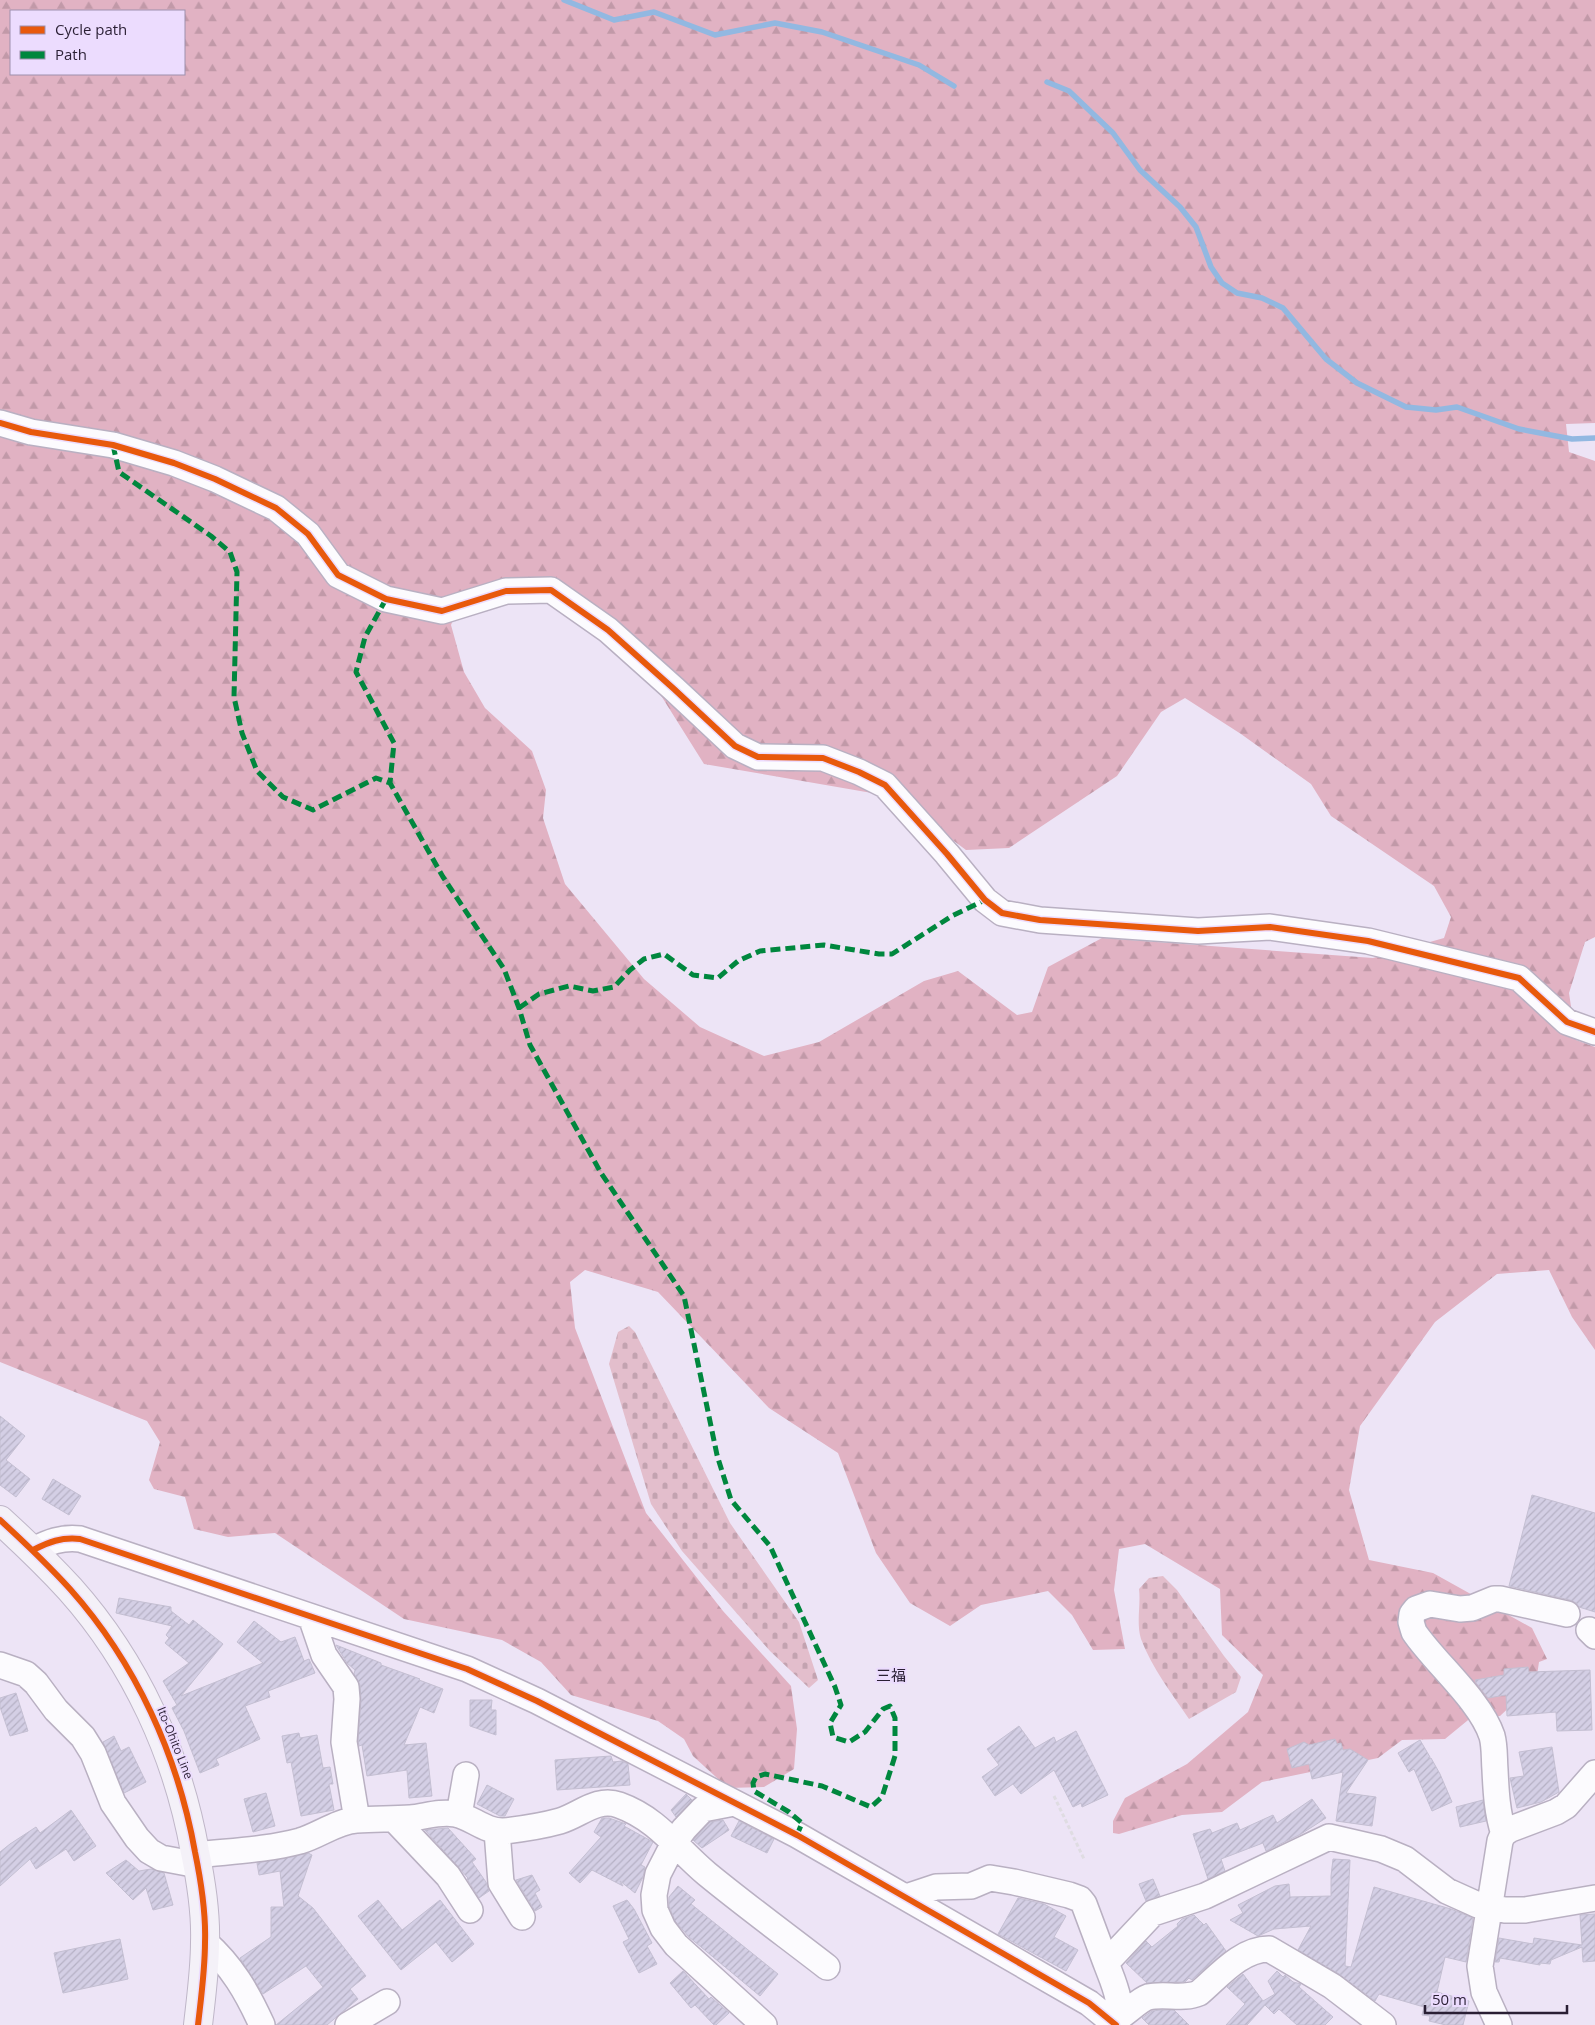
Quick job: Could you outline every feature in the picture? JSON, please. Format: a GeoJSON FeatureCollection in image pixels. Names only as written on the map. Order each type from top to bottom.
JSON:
{"type":"FeatureCollection","features":[{"type":"Feature","properties":{"kind":"main road","name":"Ito-Ohito Line"},"geometry":{"type":"LineString","coordinates":[[0,1520],[33,1550],[71,1590],[100,1627],[131,1675],[160,1731],[189,1816],[197,1860],[205,1942],[198,2025]]}},
{"type":"Feature","properties":{"kind":"street"},"geometry":{"type":"LineString","coordinates":[[0,423],[31,432],[113,445],[174,463],[215,480],[276,508],[308,534],[338,576],[386,599],[442,610],[506,591],[551,590],[608,630],[735,746],[758,757],[823,758],[859,772],[885,785],[947,854],[984,900],[1002,914],[1040,920],[1198,931],[1270,927],[1368,941],[1519,978],[1567,1022],[1595,1032]]}},
{"type":"Feature","properties":{"kind":"street"},"geometry":{"type":"LineString","coordinates":[[33,1550],[66,1538],[80,1539],[467,1669],[537,1700],[797,1835],[1089,2003],[1117,2022]]}},
{"type":"Feature","properties":{"kind":"street"},"geometry":{"type":"LineString","coordinates":[[1499,2025],[1484,1992],[1480,1966],[1497,1853],[1504,1834],[1500,1823],[1496,1795],[1494,1746],[1491,1733],[1473,1703],[1414,1632],[1411,1622],[1412,1614],[1416,1609],[1430,1604],[1460,1609],[1472,1608],[1496,1599],[1567,1614]]}},
{"type":"Feature","properties":{"kind":"street"},"geometry":{"type":"LineString","coordinates":[[311,1617],[324,1655],[346,1687],[344,1742],[357,1820]]}},
{"type":"Feature","properties":{"kind":"street"},"geometry":{"type":"LineString","coordinates":[[0,1666],[26,1674],[36,1683],[56,1710],[83,1737],[93,1753],[113,1803],[137,1838],[149,1851],[161,1858],[197,1860],[242,1850],[294,1842],[357,1820],[394,1819],[444,1814],[459,1816],[497,1831],[558,1822],[593,1806],[608,1802],[640,1814],[675,1841],[705,1872],[827,1966]]}},
{"type":"Feature","properties":{"kind":"street"},"geometry":{"type":"LineString","coordinates":[[1565,1807],[1595,1773]]}},
{"type":"Feature","properties":{"kind":"street"},"geometry":{"type":"LineString","coordinates":[[459,1816],[466,1775]]}},
{"type":"Feature","properties":{"kind":"street"},"geometry":{"type":"LineString","coordinates":[[734,1803],[702,1809],[675,1841],[658,1874],[654,1895],[655,1910],[663,1928],[676,1945],[764,2025]]}},
{"type":"Feature","properties":{"kind":"street"},"geometry":{"type":"LineString","coordinates":[[1504,1834],[1565,1807],[1595,1804]]}},
{"type":"Feature","properties":{"kind":"street"},"geometry":{"type":"LineString","coordinates":[[394,1819],[448,1876],[470,1910]]}},
{"type":"Feature","properties":{"kind":"street"},"geometry":{"type":"LineString","coordinates":[[497,1831],[502,1883],[522,1916]]}},
{"type":"Feature","properties":{"kind":"street"},"geometry":{"type":"LineString","coordinates":[[1106,1962],[1153,1914],[1205,1896],[1329,1837],[1382,1849],[1405,1859],[1447,1891],[1464,1900],[1489,1908],[1525,1910],[1595,1898]]}},
{"type":"Feature","properties":{"kind":"street"},"geometry":{"type":"LineString","coordinates":[[906,1897],[936,1887],[971,1886],[990,1878],[1070,1895],[1080,1899],[1084,1904],[1119,2001],[1117,2022]]}},
{"type":"Feature","properties":{"kind":"street"},"geometry":{"type":"LineString","coordinates":[[205,1942],[224,1959],[238,1978],[262,2025]]}},
{"type":"Feature","properties":{"kind":"street"},"geometry":{"type":"LineString","coordinates":[[1117,2022],[1143,1999],[1151,1996],[1183,1996],[1199,1993],[1243,1957],[1257,1949],[1269,1949],[1332,1986],[1383,2025]]}},
{"type":"Feature","properties":{"kind":"street"},"geometry":{"type":"LineString","coordinates":[[348,2025],[387,2002]]}},
{"type":"Feature","properties":{"kind":"path"},"geometry":{"type":"LineString","coordinates":[[1054,1796],[1084,1859]]}},
{"type":"Feature","properties":{"kind":"green space"},"geometry":{"type":"Polygon","coordinates":[[[0,0],[1595,0],[1595,423],[1566,424],[1569,452],[1595,461],[1595,937],[1585,942],[1569,993],[1576,1040],[1595,1047],[1595,1350],[1572,1317],[1549,1270],[1497,1274],[1435,1322],[1360,1426],[1349,1490],[1369,1560],[1433,1573],[1532,1628],[1547,1659],[1539,1662],[1536,1682],[1500,1716],[1473,1716],[1445,1739],[1402,1740],[1378,1758],[1262,1782],[1222,1812],[1182,1815],[1119,1834],[1113,1833],[1113,1821],[1125,1798],[1187,1764],[1248,1712],[1263,1675],[1222,1635],[1220,1589],[1145,1544],[1119,1549],[1114,1590],[1125,1649],[1093,1650],[1072,1615],[1048,1591],[981,1605],[950,1626],[910,1603],[876,1553],[838,1453],[769,1408],[658,1292],[585,1270],[570,1282],[575,1328],[646,1513],[723,1611],[791,1686],[797,1729],[794,1769],[764,1787],[728,1788],[693,1756],[684,1739],[658,1721],[571,1695],[541,1662],[502,1640],[404,1619],[275,1533],[228,1537],[194,1529],[185,1497],[154,1489],[149,1480],[160,1442],[147,1421],[0,1362],[0,0]],[[505,583],[459,605],[451,625],[464,672],[485,708],[532,751],[546,790],[543,818],[565,884],[644,979],[700,1027],[764,1056],[819,1042],[924,981],[958,971],[1017,1015],[1032,1012],[1048,967],[1102,938],[1373,958],[1444,938],[1451,917],[1434,886],[1331,816],[1311,784],[1241,734],[1185,698],[1161,712],[1117,776],[1009,848],[966,850],[895,797],[704,764],[618,627],[582,596],[505,583]]]}},
{"type":"Feature","properties":{"kind":"green space"},"geometry":{"type":"Polygon","coordinates":[[[629,1326],[635,1332],[730,1523],[799,1622],[818,1680],[809,1688],[770,1651],[682,1551],[651,1504],[609,1364],[618,1332],[629,1326]]]}},
{"type":"Feature","properties":{"kind":"green space"},"geometry":{"type":"Polygon","coordinates":[[[1163,1576],[1177,1590],[1241,1677],[1236,1692],[1189,1719],[1157,1670],[1141,1639],[1139,1589],[1149,1578],[1163,1576]]]}},
{"type":"Feature","properties":{"kind":"building"},"geometry":{"type":"Polygon","coordinates":[[[0,1416],[25,1436],[6,1460],[30,1479],[16,1497],[0,1485],[0,1416]]]}},
{"type":"Feature","properties":{"kind":"building"},"geometry":{"type":"Polygon","coordinates":[[[53,1479],[81,1496],[69,1515],[42,1499],[53,1479]]]}},
{"type":"Feature","properties":{"kind":"building"},"geometry":{"type":"Polygon","coordinates":[[[1532,1495],[1595,1513],[1595,1612],[1579,1607],[1570,1600],[1509,1586],[1532,1495]]]}},
{"type":"Feature","properties":{"kind":"building"},"geometry":{"type":"Polygon","coordinates":[[[119,1598],[171,1607],[171,1611],[189,1625],[193,1620],[223,1644],[181,1696],[263,1663],[237,1642],[254,1621],[281,1642],[295,1637],[304,1661],[309,1659],[315,1673],[268,1691],[270,1697],[245,1706],[260,1739],[216,1759],[219,1765],[200,1773],[184,1731],[172,1708],[177,1705],[163,1681],[189,1663],[165,1643],[169,1638],[166,1635],[172,1626],[116,1613],[119,1598]]]}},
{"type":"Feature","properties":{"kind":"building"},"geometry":{"type":"Polygon","coordinates":[[[336,1645],[443,1689],[434,1713],[420,1707],[404,1745],[426,1743],[432,1796],[409,1798],[407,1770],[367,1776],[362,1745],[359,1746],[358,1741],[361,1700],[360,1685],[354,1674],[355,1670],[347,1663],[336,1645]]]}},
{"type":"Feature","properties":{"kind":"building"},"geometry":{"type":"Polygon","coordinates":[[[1528,1667],[1529,1672],[1590,1670],[1592,1730],[1557,1731],[1556,1712],[1507,1716],[1506,1695],[1488,1698],[1475,1680],[1504,1675],[1504,1669],[1528,1667]]]}},
{"type":"Feature","properties":{"kind":"building"},"geometry":{"type":"Polygon","coordinates":[[[16,1693],[28,1731],[10,1736],[0,1707],[0,1698],[16,1693]]]}},
{"type":"Feature","properties":{"kind":"building"},"geometry":{"type":"Polygon","coordinates":[[[470,1700],[492,1700],[491,1710],[496,1710],[496,1735],[470,1726],[470,1700]]]}},
{"type":"Feature","properties":{"kind":"building"},"geometry":{"type":"Polygon","coordinates":[[[1019,1726],[1035,1748],[1054,1737],[1056,1742],[1076,1731],[1108,1795],[1082,1807],[1081,1803],[1073,1807],[1054,1770],[1021,1794],[1013,1784],[995,1796],[982,1777],[999,1765],[987,1749],[1019,1726]]]}},
{"type":"Feature","properties":{"kind":"building"},"geometry":{"type":"Polygon","coordinates":[[[299,1733],[300,1738],[317,1735],[323,1768],[330,1767],[333,1784],[329,1784],[334,1810],[301,1816],[291,1762],[287,1763],[282,1736],[299,1733]]]}},
{"type":"Feature","properties":{"kind":"building"},"geometry":{"type":"Polygon","coordinates":[[[114,1736],[121,1751],[129,1747],[146,1782],[124,1793],[103,1742],[114,1736]]]}},
{"type":"Feature","properties":{"kind":"building"},"geometry":{"type":"Polygon","coordinates":[[[1335,1739],[1337,1744],[1341,1743],[1343,1750],[1350,1749],[1368,1760],[1346,1793],[1376,1797],[1372,1826],[1336,1821],[1343,1772],[1312,1779],[1309,1764],[1292,1768],[1287,1749],[1304,1742],[1309,1745],[1335,1739]]]}},
{"type":"Feature","properties":{"kind":"building"},"geometry":{"type":"Polygon","coordinates":[[[1420,1740],[1430,1757],[1428,1758],[1431,1758],[1440,1774],[1452,1802],[1432,1811],[1414,1769],[1409,1772],[1398,1753],[1420,1740]]]}},
{"type":"Feature","properties":{"kind":"building"},"geometry":{"type":"Polygon","coordinates":[[[1552,1747],[1559,1792],[1541,1802],[1517,1808],[1510,1778],[1524,1776],[1519,1752],[1552,1747]]]}},
{"type":"Feature","properties":{"kind":"building"},"geometry":{"type":"Polygon","coordinates":[[[611,1756],[613,1762],[622,1761],[628,1764],[630,1785],[557,1790],[555,1760],[611,1756]]]}},
{"type":"Feature","properties":{"kind":"building"},"geometry":{"type":"Polygon","coordinates":[[[487,1785],[514,1799],[505,1816],[500,1816],[477,1804],[487,1785]]]}},
{"type":"Feature","properties":{"kind":"building"},"geometry":{"type":"Polygon","coordinates":[[[266,1793],[275,1826],[253,1832],[244,1799],[266,1793]]]}},
{"type":"Feature","properties":{"kind":"building"},"geometry":{"type":"Polygon","coordinates":[[[686,1794],[692,1800],[676,1817],[671,1810],[686,1794]]]}},
{"type":"Feature","properties":{"kind":"building"},"geometry":{"type":"Polygon","coordinates":[[[1312,1799],[1326,1818],[1301,1834],[1266,1851],[1263,1843],[1221,1859],[1225,1871],[1208,1879],[1193,1834],[1210,1829],[1212,1833],[1237,1823],[1240,1830],[1273,1815],[1277,1823],[1312,1799]]]}},
{"type":"Feature","properties":{"kind":"building"},"geometry":{"type":"Polygon","coordinates":[[[1483,1800],[1486,1821],[1460,1827],[1456,1807],[1483,1800]]]}},
{"type":"Feature","properties":{"kind":"building"},"geometry":{"type":"Polygon","coordinates":[[[71,1810],[96,1846],[74,1861],[66,1849],[36,1869],[30,1859],[0,1886],[0,1852],[36,1827],[40,1833],[71,1810]]]}},
{"type":"Feature","properties":{"kind":"building"},"geometry":{"type":"Polygon","coordinates":[[[602,1818],[609,1818],[626,1824],[624,1826],[653,1842],[641,1865],[645,1867],[643,1877],[635,1893],[620,1881],[623,1886],[592,1870],[580,1883],[569,1873],[601,1837],[594,1832],[602,1818]]]}},
{"type":"Feature","properties":{"kind":"building"},"geometry":{"type":"Polygon","coordinates":[[[723,1820],[729,1830],[702,1848],[693,1840],[710,1822],[723,1820]]]}},
{"type":"Feature","properties":{"kind":"building"},"geometry":{"type":"Polygon","coordinates":[[[739,1821],[774,1839],[767,1853],[731,1836],[739,1821]]]}},
{"type":"Feature","properties":{"kind":"building"},"geometry":{"type":"Polygon","coordinates":[[[448,1828],[476,1859],[472,1862],[486,1882],[489,1891],[479,1898],[468,1878],[425,1830],[448,1828]]]}},
{"type":"Feature","properties":{"kind":"building"},"geometry":{"type":"Polygon","coordinates":[[[308,1853],[312,1855],[298,1896],[313,1908],[366,1976],[350,1989],[358,1999],[327,2025],[276,2025],[323,1987],[306,1966],[263,1994],[240,1958],[271,1937],[271,1907],[284,1907],[280,1871],[259,1875],[257,1863],[308,1853]]]}},
{"type":"Feature","properties":{"kind":"building"},"geometry":{"type":"Polygon","coordinates":[[[1333,1859],[1350,1860],[1345,1966],[1351,1967],[1374,1887],[1451,1909],[1473,1918],[1466,1962],[1445,1957],[1437,1992],[1469,2001],[1463,2025],[1446,2025],[1429,2021],[1430,2016],[1422,2015],[1424,2007],[1379,1994],[1375,2001],[1339,1974],[1298,1950],[1311,1926],[1274,1929],[1258,1936],[1230,1920],[1243,1913],[1238,1905],[1275,1886],[1289,1884],[1290,1897],[1331,1896],[1333,1859]]]}},
{"type":"Feature","properties":{"kind":"building"},"geometry":{"type":"Polygon","coordinates":[[[126,1860],[139,1871],[151,1869],[164,1873],[173,1905],[153,1910],[146,1888],[133,1900],[106,1873],[126,1860]]]}},
{"type":"Feature","properties":{"kind":"building"},"geometry":{"type":"Polygon","coordinates":[[[532,1875],[540,1890],[535,1893],[542,1907],[535,1911],[516,1880],[532,1875]]]}},
{"type":"Feature","properties":{"kind":"building"},"geometry":{"type":"Polygon","coordinates":[[[1153,1879],[1160,1896],[1146,1901],[1139,1884],[1153,1879]]]}},
{"type":"Feature","properties":{"kind":"building"},"geometry":{"type":"Polygon","coordinates":[[[678,1886],[695,1900],[691,1904],[778,1974],[760,1996],[689,1937],[675,1921],[669,1906],[669,1897],[678,1886]]]}},
{"type":"Feature","properties":{"kind":"building"},"geometry":{"type":"Polygon","coordinates":[[[1018,1898],[1044,1904],[1066,1916],[1054,1937],[1078,1950],[1066,1971],[998,1934],[1018,1898]]]}},
{"type":"Feature","properties":{"kind":"building"},"geometry":{"type":"Polygon","coordinates":[[[378,1900],[402,1930],[440,1900],[474,1944],[452,1962],[436,1942],[401,1970],[358,1916],[378,1900]]]}},
{"type":"Feature","properties":{"kind":"building"},"geometry":{"type":"Polygon","coordinates":[[[627,1900],[634,1909],[652,1943],[647,1946],[657,1964],[639,1973],[623,1942],[629,1939],[613,1906],[627,1900]]]}},
{"type":"Feature","properties":{"kind":"building"},"geometry":{"type":"Polygon","coordinates":[[[1595,1914],[1595,1961],[1583,1962],[1582,1947],[1551,1960],[1550,1964],[1540,1963],[1540,1965],[1500,1958],[1499,1962],[1495,1962],[1499,1938],[1533,1944],[1534,1938],[1582,1945],[1580,1915],[1595,1914]]]}},
{"type":"Feature","properties":{"kind":"building"},"geometry":{"type":"Polygon","coordinates":[[[1194,1915],[1204,1925],[1206,1923],[1226,1951],[1192,1980],[1189,1978],[1185,1982],[1147,1983],[1126,1963],[1146,1941],[1152,1947],[1178,1926],[1177,1924],[1182,1919],[1194,1915]]]}},
{"type":"Feature","properties":{"kind":"building"},"geometry":{"type":"Polygon","coordinates":[[[120,1939],[128,1979],[63,1993],[54,1953],[120,1939]]]}},
{"type":"Feature","properties":{"kind":"building"},"geometry":{"type":"Polygon","coordinates":[[[683,1971],[709,1999],[711,1997],[729,2013],[716,2025],[695,2005],[691,2008],[670,1983],[683,1971]]]}},
{"type":"Feature","properties":{"kind":"building"},"geometry":{"type":"Polygon","coordinates":[[[1277,1971],[1283,1977],[1285,1975],[1293,1982],[1301,1984],[1299,1987],[1333,2017],[1325,2025],[1297,2025],[1279,2009],[1274,2014],[1265,2005],[1247,2025],[1226,2025],[1245,2004],[1227,1987],[1243,1974],[1263,2001],[1275,1994],[1268,1981],[1277,1971]]]}},
{"type":"Feature","properties":{"kind":"building"},"geometry":{"type":"Polygon","coordinates":[[[1174,2010],[1189,2025],[1149,2025],[1142,2018],[1152,2011],[1174,2010]]]}},
{"type":"Feature","properties":{"kind":"waterway"},"geometry":{"type":"LineString","coordinates":[[564,0],[614,20],[654,12],[715,35],[775,23],[822,32],[919,65],[954,86]]}},
{"type":"Feature","properties":{"kind":"waterway"},"geometry":{"type":"LineString","coordinates":[[1047,82],[1069,91],[1113,133],[1140,170],[1180,207],[1196,227],[1211,267],[1222,283],[1237,293],[1262,298],[1283,308],[1326,359],[1357,383],[1406,407],[1436,410],[1457,407],[1519,429],[1572,439],[1595,438]]}},
{"type":"Feature","properties":{"kind":"marked path"},"geometry":{"type":"LineString","coordinates":[[113,445],[119,472],[211,536],[230,552],[237,572],[234,697],[242,733],[257,771],[283,797],[313,810],[376,778],[390,783],[443,877],[504,969],[519,1008],[530,1045],[601,1173],[684,1296],[717,1455],[731,1500],[770,1546],[835,1687],[841,1705],[830,1723],[833,1737],[849,1742],[865,1732],[883,1709],[890,1706],[895,1718],[895,1756],[882,1797],[871,1807],[822,1786],[765,1774],[756,1777],[753,1783],[754,1791],[789,1812],[802,1823],[797,1835]]}},
{"type":"Feature","properties":{"kind":"marked path"},"geometry":{"type":"LineString","coordinates":[[386,599],[365,637],[356,672],[394,743],[390,783]]}},
{"type":"Feature","properties":{"kind":"marked path"},"geometry":{"type":"LineString","coordinates":[[519,1008],[539,994],[569,986],[593,991],[614,987],[630,970],[644,959],[664,954],[693,975],[718,978],[738,961],[760,951],[824,945],[879,954],[892,954],[952,916],[985,900]]}},
{"type":"Feature","properties":{"kind":"cycle path"},"geometry":{"type":"LineString","coordinates":[[0,423],[31,432],[113,445],[174,463],[215,479],[276,508],[308,534],[338,575],[386,599],[442,611],[506,591],[551,590],[608,630],[735,746],[758,757],[823,758],[859,772],[885,785],[947,854],[985,900],[1002,913],[1040,920],[1198,931],[1270,927],[1368,941],[1519,978],[1567,1022],[1595,1032]]}},
{"type":"Feature","properties":{"kind":"cycle path"},"geometry":{"type":"LineString","coordinates":[[0,1520],[62,1580],[94,1618],[134,1679],[151,1712],[165,1746],[178,1781],[187,1816],[203,1897],[205,1952],[198,2025]]}},
{"type":"Feature","properties":{"kind":"cycle path"},"geometry":{"type":"LineString","coordinates":[[33,1550],[55,1541],[80,1539],[467,1669],[537,1701],[797,1835],[1089,2003],[1116,2025]]}},
{"type":"Feature","properties":{"kind":"district","name":"三福"},"geometry":{"type":"Point","coordinates":[891,1676]}}]}
